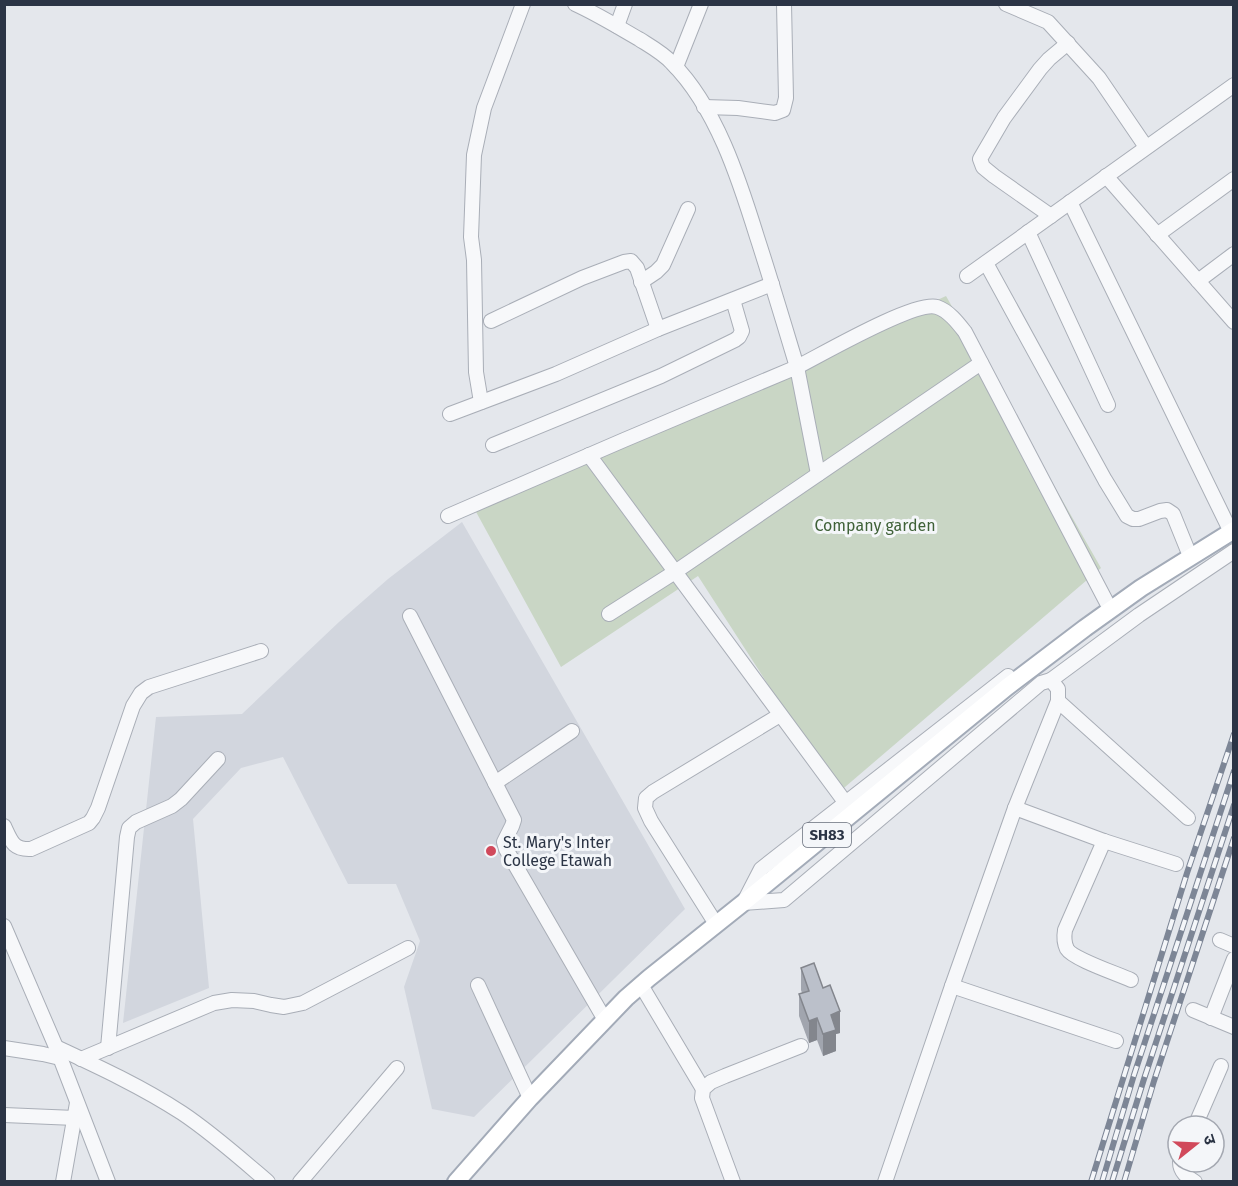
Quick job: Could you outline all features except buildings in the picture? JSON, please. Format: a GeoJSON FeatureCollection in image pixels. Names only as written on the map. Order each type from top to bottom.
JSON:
{"type":"FeatureCollection","features":[{"type":"Feature","properties":{"kind":"main road","name":"SH83"},"geometry":{"type":"LineString","coordinates":[[456,1182],[530,1098],[641,985],[1033,667],[1141,588],[1232,526]]}},
{"type":"Feature","properties":{"kind":"street"},"geometry":{"type":"LineString","coordinates":[[482,402],[476,372],[474,260],[471,237],[474,155],[483,108],[523,4]]}},
{"type":"Feature","properties":{"kind":"street"},"geometry":{"type":"LineString","coordinates":[[575,4],[656,50],[676,67],[695,92],[730,157],[746,199],[797,368],[818,474]]}},
{"type":"Feature","properties":{"kind":"street"},"geometry":{"type":"LineString","coordinates":[[617,26],[625,4]]}},
{"type":"Feature","properties":{"kind":"street"},"geometry":{"type":"LineString","coordinates":[[676,67],[701,4]]}},
{"type":"Feature","properties":{"kind":"street"},"geometry":{"type":"LineString","coordinates":[[704,107],[738,108],[775,113],[783,110],[786,98],[784,4]]}},
{"type":"Feature","properties":{"kind":"street"},"geometry":{"type":"LineString","coordinates":[[1006,4],[1048,22],[1099,78],[1146,147]]}},
{"type":"Feature","properties":{"kind":"street"},"geometry":{"type":"LineString","coordinates":[[1051,216],[994,176],[983,167],[980,159],[1004,118],[1034,77],[1049,59],[1068,43]]}},
{"type":"Feature","properties":{"kind":"street"},"geometry":{"type":"LineString","coordinates":[[967,276],[1233,85]]}},
{"type":"Feature","properties":{"kind":"street"},"geometry":{"type":"LineString","coordinates":[[1106,176],[1233,322]]}},
{"type":"Feature","properties":{"kind":"street"},"geometry":{"type":"LineString","coordinates":[[1157,235],[1233,179]]}},
{"type":"Feature","properties":{"kind":"street"},"geometry":{"type":"LineString","coordinates":[[743,903],[761,869],[845,802],[1107,603],[1232,526],[1070,202]]}},
{"type":"Feature","properties":{"kind":"street"},"geometry":{"type":"LineString","coordinates":[[641,282],[663,265],[687,209]]}},
{"type":"Feature","properties":{"kind":"street"},"geometry":{"type":"LineString","coordinates":[[1028,232],[1108,405]]}},
{"type":"Feature","properties":{"kind":"street"},"geometry":{"type":"LineString","coordinates":[[1198,281],[1233,254]]}},
{"type":"Feature","properties":{"kind":"street"},"geometry":{"type":"LineString","coordinates":[[491,321],[582,278],[631,261],[658,329]]}},
{"type":"Feature","properties":{"kind":"street"},"geometry":{"type":"LineString","coordinates":[[986,262],[1127,516],[1139,519],[1167,510],[1173,514],[1188,551]]}},
{"type":"Feature","properties":{"kind":"street"},"geometry":{"type":"LineString","coordinates":[[450,414],[556,374],[658,329],[772,284]]}},
{"type":"Feature","properties":{"kind":"street"},"geometry":{"type":"LineString","coordinates":[[493,445],[661,376],[735,340],[742,331],[733,300]]}},
{"type":"Feature","properties":{"kind":"street"},"geometry":{"type":"LineString","coordinates":[[448,516],[797,368],[898,315],[918,308],[937,307],[952,317],[965,332],[1107,603]]}},
{"type":"Feature","properties":{"kind":"street"},"geometry":{"type":"LineString","coordinates":[[609,614],[675,572],[981,363]]}},
{"type":"Feature","properties":{"kind":"street"},"geometry":{"type":"LineString","coordinates":[[589,455],[845,802]]}},
{"type":"Feature","properties":{"kind":"street"},"geometry":{"type":"LineString","coordinates":[[743,903],[784,900],[1041,683],[1052,680],[1139,615],[1233,551]]}},
{"type":"Feature","properties":{"kind":"street"},"geometry":{"type":"LineString","coordinates":[[410,616],[514,820],[504,842],[506,849],[605,1020]]}},
{"type":"Feature","properties":{"kind":"street"},"geometry":{"type":"LineString","coordinates":[[4,826],[16,847],[31,849],[89,824],[98,808],[133,706],[141,693],[149,687],[261,651]]}},
{"type":"Feature","properties":{"kind":"street"},"geometry":{"type":"LineString","coordinates":[[885,1182],[1015,808],[1058,701],[1058,689],[1052,680]]}},
{"type":"Feature","properties":{"kind":"street"},"geometry":{"type":"LineString","coordinates":[[1058,701],[1188,818]]}},
{"type":"Feature","properties":{"kind":"street"},"geometry":{"type":"LineString","coordinates":[[716,924],[651,821],[645,808],[646,798],[780,715]]}},
{"type":"Feature","properties":{"kind":"street"},"geometry":{"type":"LineString","coordinates":[[495,783],[572,731]]}},
{"type":"Feature","properties":{"kind":"street"},"geometry":{"type":"LineString","coordinates":[[108,1048],[129,828],[136,822],[172,806],[218,759]]}},
{"type":"Feature","properties":{"kind":"street"},"geometry":{"type":"LineString","coordinates":[[1015,808],[1104,841],[1176,864]]}},
{"type":"Feature","properties":{"kind":"street"},"geometry":{"type":"LineString","coordinates":[[1104,841],[1065,930],[1064,939],[1068,949],[1076,956],[1131,980]]}},
{"type":"Feature","properties":{"kind":"street"},"geometry":{"type":"LineString","coordinates":[[4,926],[58,1053],[108,1182]]}},
{"type":"Feature","properties":{"kind":"street"},"geometry":{"type":"LineString","coordinates":[[1220,940],[1233,946]]}},
{"type":"Feature","properties":{"kind":"street"},"geometry":{"type":"LineString","coordinates":[[81,1059],[214,1003],[232,1000],[284,1006],[303,1003],[408,948]]}},
{"type":"Feature","properties":{"kind":"street"},"geometry":{"type":"LineString","coordinates":[[1211,1018],[1233,959]]}},
{"type":"Feature","properties":{"kind":"street"},"geometry":{"type":"LineString","coordinates":[[478,985],[530,1098]]}},
{"type":"Feature","properties":{"kind":"street"},"geometry":{"type":"LineString","coordinates":[[641,985],[703,1089],[702,1098],[706,1111],[733,1182]]}},
{"type":"Feature","properties":{"kind":"street"},"geometry":{"type":"LineString","coordinates":[[952,986],[1116,1041]]}},
{"type":"Feature","properties":{"kind":"street"},"geometry":{"type":"LineString","coordinates":[[1193,1010],[1233,1027]]}},
{"type":"Feature","properties":{"kind":"street"},"geometry":{"type":"LineString","coordinates":[[703,1089],[711,1082],[801,1047]]}},
{"type":"Feature","properties":{"kind":"street"},"geometry":{"type":"LineString","coordinates":[[4,1048],[43,1054],[58,1053],[81,1059],[128,1080],[183,1113],[268,1182]]}},
{"type":"Feature","properties":{"kind":"street"},"geometry":{"type":"LineString","coordinates":[[1200,1114],[1221,1066]]}},
{"type":"Feature","properties":{"kind":"street"},"geometry":{"type":"LineString","coordinates":[[300,1182],[397,1068]]}},
{"type":"Feature","properties":{"kind":"street"},"geometry":{"type":"LineString","coordinates":[[63,1182],[77,1103]]}},
{"type":"Feature","properties":{"kind":"street"},"geometry":{"type":"LineString","coordinates":[[4,1114],[75,1118]]}},
{"type":"Feature","properties":{"kind":"shaded area","name":"St. Mary's Inter College Etawah"},"geometry":{"type":"Polygon","coordinates":[[[462,522],[685,909],[474,1117],[432,1109],[404,987],[420,941],[396,884],[348,884],[283,757],[241,768],[193,819],[209,988],[123,1023],[156,717],[242,714],[388,579],[462,522]]]}},
{"type":"Feature","properties":{"kind":"green space","name":"Company garden"},"geometry":{"type":"Polygon","coordinates":[[[946,296],[1101,568],[838,793],[698,576],[561,667],[475,510],[946,296]]]}},
{"type":"Feature","properties":{"kind":"railway"},"geometry":{"type":"LineString","coordinates":[[1091,1182],[1187,873],[1234,734]]}},
{"type":"Feature","properties":{"kind":"railway"},"geometry":{"type":"LineString","coordinates":[[1102,1182],[1134,1075],[1234,771]]}},
{"type":"Feature","properties":{"kind":"railway"},"geometry":{"type":"LineString","coordinates":[[1112,1182],[1234,805]]}},
{"type":"Feature","properties":{"kind":"railway"},"geometry":{"type":"LineString","coordinates":[[1124,1182],[1154,1081],[1234,838]]}},
{"type":"Feature","properties":{"kind":"place","name":"St. Mary's Inter College Etawah"},"geometry":{"type":"Point","coordinates":[491,851]}}]}
